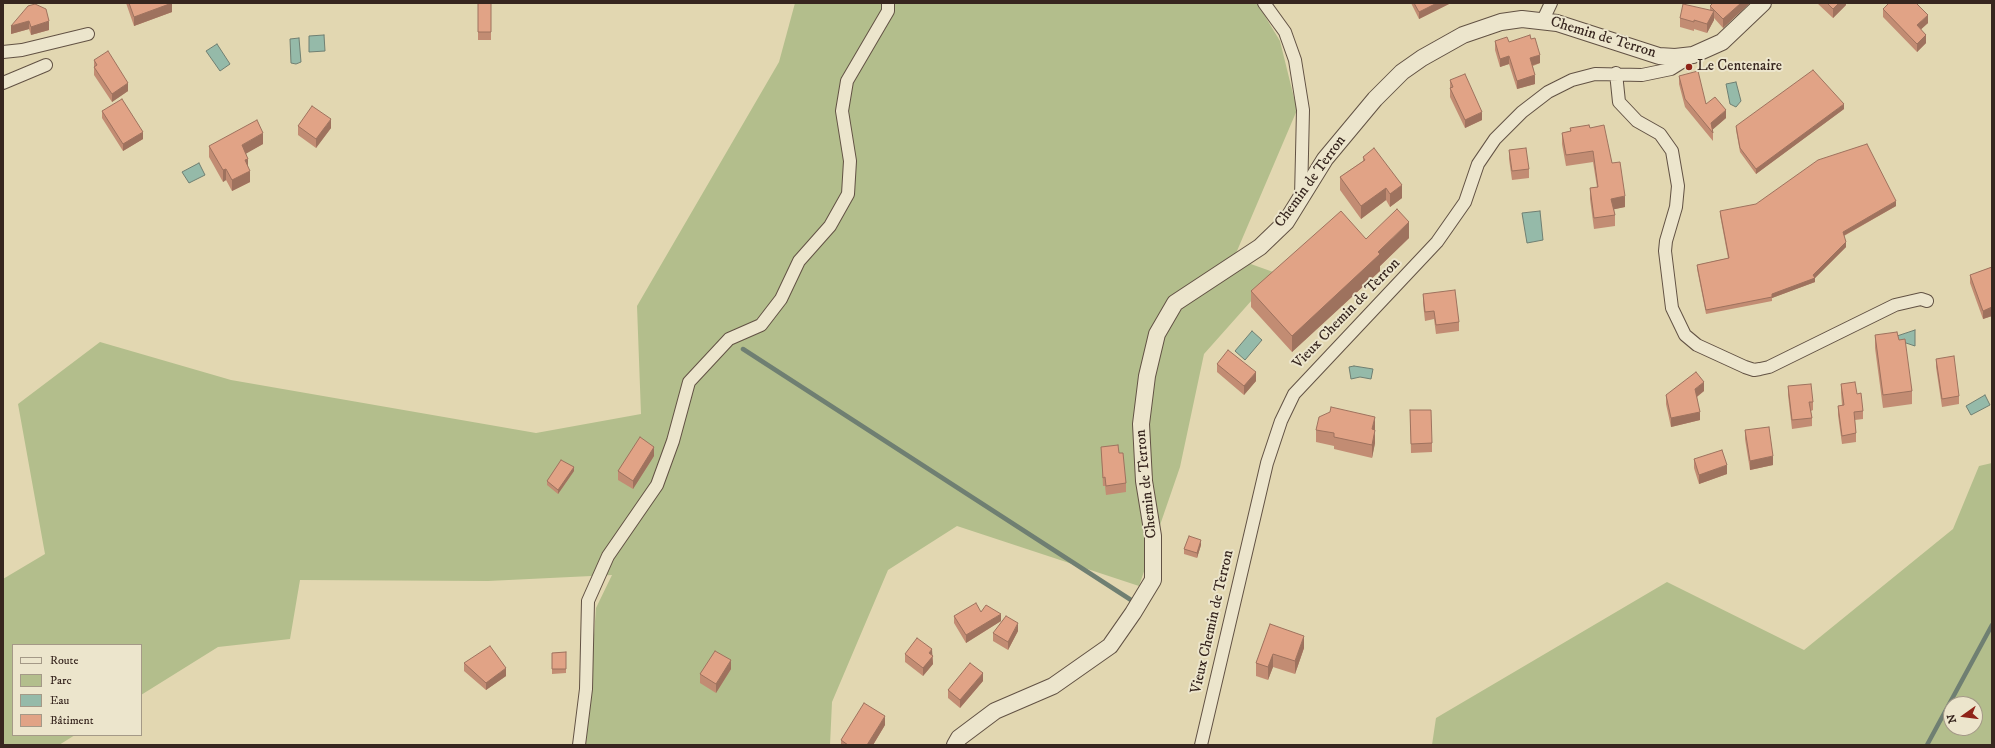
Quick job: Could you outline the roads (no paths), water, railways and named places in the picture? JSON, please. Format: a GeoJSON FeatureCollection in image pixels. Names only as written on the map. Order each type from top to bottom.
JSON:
{"type":"FeatureCollection","features":[{"type":"Feature","properties":{"kind":"street"},"geometry":{"type":"LineString","coordinates":[[579,745],[586,689],[588,601],[608,556],[657,485],[673,441],[689,382],[729,339],[761,325],[781,299],[799,261],[830,226],[848,194],[850,161],[842,110],[847,81],[888,11],[888,3]]}},
{"type":"Feature","properties":{"kind":"street"},"geometry":{"type":"LineString","coordinates":[[1264,3],[1285,32],[1295,60],[1303,110],[1301,197]]}},
{"type":"Feature","properties":{"kind":"street"},"geometry":{"type":"LineString","coordinates":[[1542,20],[1551,3]]}},
{"type":"Feature","properties":{"kind":"street","name":"Chemin de Terron"},"geometry":{"type":"LineString","coordinates":[[955,745],[959,738],[995,711],[1053,686],[1110,646],[1133,613],[1153,580],[1153,536],[1144,481],[1140,424],[1147,376],[1157,334],[1175,303],[1260,247],[1286,222],[1325,159],[1375,99],[1402,72],[1422,58],[1463,35],[1494,24],[1522,19],[1542,20],[1557,23],[1659,56],[1675,57],[1693,55],[1722,42],[1763,3]]}},
{"type":"Feature","properties":{"kind":"street"},"geometry":{"type":"LineString","coordinates":[[3,52],[22,50],[88,34]]}},
{"type":"Feature","properties":{"kind":"street","name":"Vieux Chemin de Terron"},"geometry":{"type":"LineString","coordinates":[[1201,745],[1267,463],[1281,422],[1294,394],[1437,242],[1465,202],[1478,164],[1495,139],[1522,112],[1548,92],[1572,80],[1594,74],[1616,73],[1642,75],[1671,69],[1693,55]]}},
{"type":"Feature","properties":{"kind":"street"},"geometry":{"type":"LineString","coordinates":[[3,83],[46,65]]}},
{"type":"Feature","properties":{"kind":"street"},"geometry":{"type":"LineString","coordinates":[[1616,73],[1619,102],[1637,121],[1660,134],[1672,151],[1678,186],[1676,207],[1666,241],[1666,251],[1672,308],[1685,335],[1697,345],[1745,367],[1754,370],[1760,369],[1769,367],[1895,305],[1921,299],[1927,301]]}},
{"type":"Feature","properties":{"kind":"water"},"geometry":{"type":"Polygon","coordinates":[[[324,35],[325,51],[309,52],[309,36],[324,35]]]}},
{"type":"Feature","properties":{"kind":"water"},"geometry":{"type":"Polygon","coordinates":[[[299,38],[301,62],[296,64],[291,63],[290,39],[299,38]]]}},
{"type":"Feature","properties":{"kind":"water"},"geometry":{"type":"Polygon","coordinates":[[[217,44],[230,64],[220,71],[206,51],[217,44]]]}},
{"type":"Feature","properties":{"kind":"water"},"geometry":{"type":"Polygon","coordinates":[[[1736,82],[1741,101],[1736,107],[1730,104],[1726,84],[1736,82]]]}},
{"type":"Feature","properties":{"kind":"water"},"geometry":{"type":"Polygon","coordinates":[[[199,163],[205,175],[189,183],[182,172],[199,163]]]}},
{"type":"Feature","properties":{"kind":"water"},"geometry":{"type":"Polygon","coordinates":[[[1540,211],[1543,240],[1527,243],[1522,213],[1540,211]]]}},
{"type":"Feature","properties":{"kind":"water"},"geometry":{"type":"Polygon","coordinates":[[[1915,330],[1915,346],[1891,338],[1915,330]]]}},
{"type":"Feature","properties":{"kind":"water"},"geometry":{"type":"Polygon","coordinates":[[[1252,331],[1262,340],[1245,360],[1235,351],[1252,331]]]}},
{"type":"Feature","properties":{"kind":"water"},"geometry":{"type":"Polygon","coordinates":[[[1354,366],[1373,369],[1371,379],[1360,377],[1351,379],[1349,367],[1354,366]]]}},
{"type":"Feature","properties":{"kind":"water"},"geometry":{"type":"Polygon","coordinates":[[[1985,395],[1990,405],[1971,415],[1966,406],[1985,395]]]}},
{"type":"Feature","properties":{"kind":"waterway"},"geometry":{"type":"LineString","coordinates":[[743,349],[1131,600]]}},
{"type":"Feature","properties":{"kind":"waterway"},"geometry":{"type":"LineString","coordinates":[[1927,745],[1992,625]]}},
{"type":"Feature","properties":{"kind":"place","name":"Le Centenaire"},"geometry":{"type":"Point","coordinates":[1689,67]}}]}
